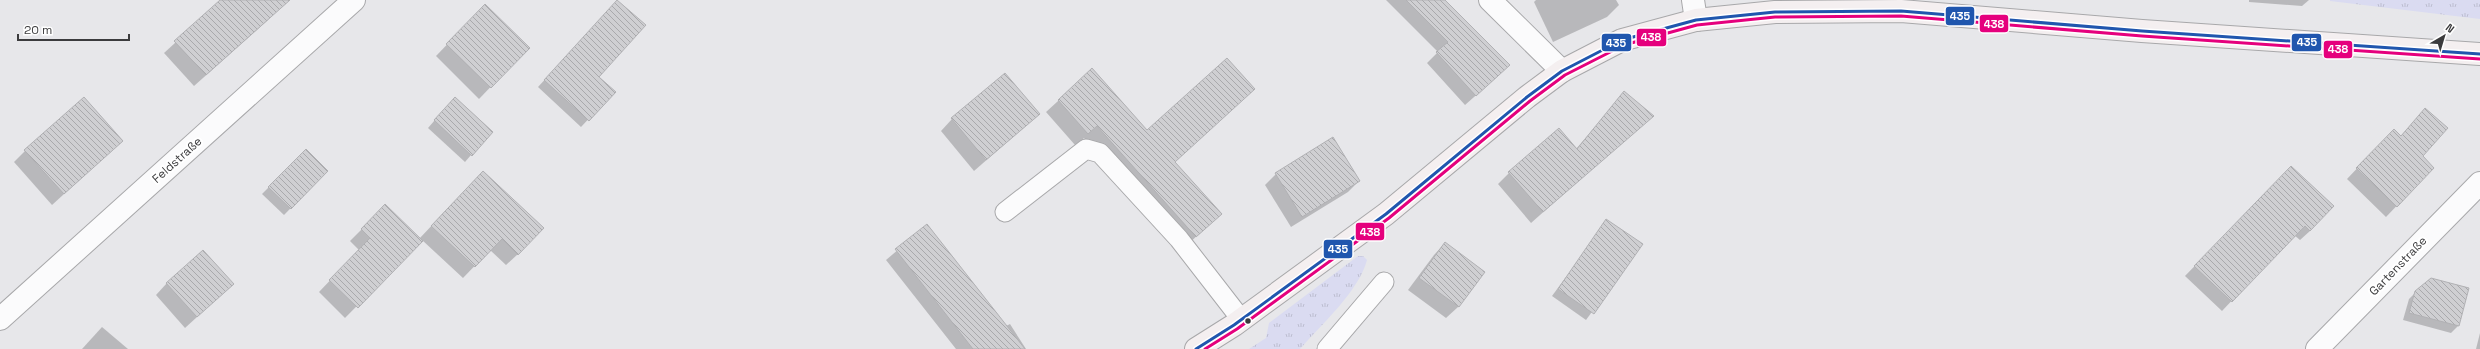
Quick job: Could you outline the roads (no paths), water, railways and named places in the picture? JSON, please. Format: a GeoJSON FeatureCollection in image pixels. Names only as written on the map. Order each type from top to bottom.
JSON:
{"type":"FeatureCollection","features":[{"type":"Feature","properties":{"kind":"main road"},"geometry":{"type":"LineString","coordinates":[[1196,349],[1241,319],[1386,214],[1527,97],[1562,71],[1622,40],[1694,10],[1775,12],[1901,11],[2142,31],[2480,54]]}},
{"type":"Feature","properties":{"kind":"street","name":"Feldstraße"},"geometry":{"type":"LineString","coordinates":[[0,319],[354,0]]}},
{"type":"Feature","properties":{"kind":"street"},"geometry":{"type":"LineString","coordinates":[[1490,0],[1562,71]]}},
{"type":"Feature","properties":{"kind":"street","name":"Gartenstraße"},"geometry":{"type":"LineString","coordinates":[[2317,349],[2480,183]]}},
{"type":"Feature","properties":{"kind":"lane"},"geometry":{"type":"LineString","coordinates":[[1005,212],[1086,149],[1100,152],[1179,239],[1241,319]]}},
{"type":"Feature","properties":{"kind":"lane"},"geometry":{"type":"LineString","coordinates":[[1327,349],[1384,282]]}}]}
